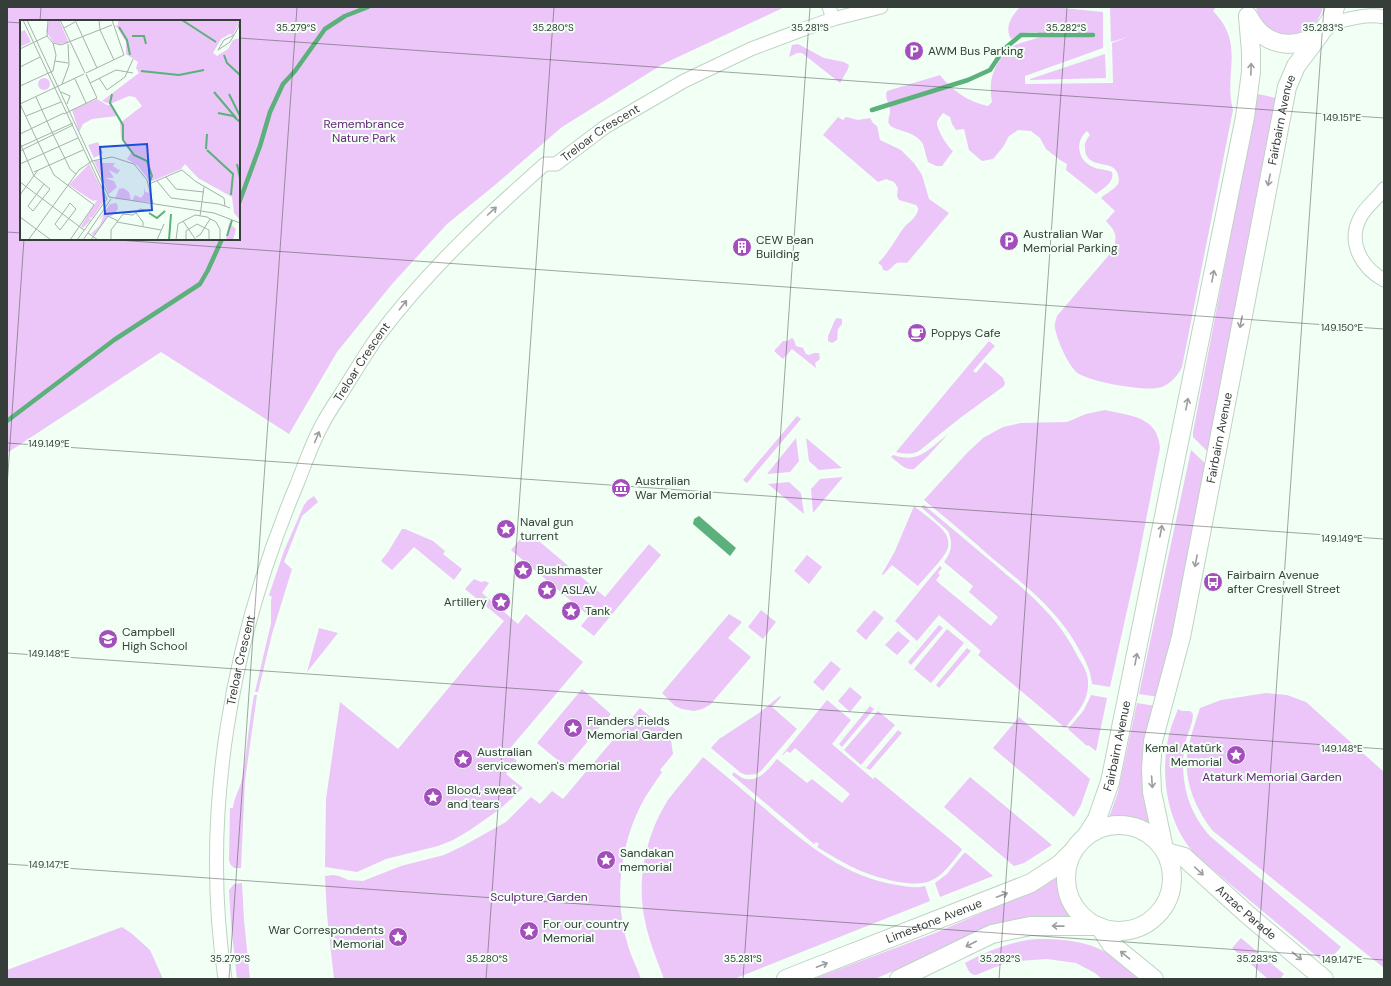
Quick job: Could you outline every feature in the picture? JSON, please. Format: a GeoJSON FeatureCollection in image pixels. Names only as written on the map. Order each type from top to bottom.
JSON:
{"type":"FeatureCollection","features":[{"type":"Feature","properties":{"kind":"main road","name":"Fairbairn Avenue"},"geometry":{"type":"LineString","coordinates":[[1165,851],[1152,792],[1151,769],[1153,741],[1181,637],[1287,87],[1298,62],[1324,29],[1334,12],[1335,7]]}},
{"type":"Feature","properties":{"kind":"main road","name":"Fairbairn Avenue"},"geometry":{"type":"LineString","coordinates":[[1088,835],[1102,808],[1112,775],[1246,113],[1252,72],[1251,51],[1245,10]]}},
{"type":"Feature","properties":{"kind":"main road"},"geometry":{"type":"LineString","coordinates":[[1245,10],[1255,28],[1263,35],[1283,44],[1300,43],[1311,39],[1324,29]]}},
{"type":"Feature","properties":{"kind":"main road"},"geometry":{"type":"LineString","coordinates":[[899,979],[992,934],[1030,926],[1098,927],[1112,931],[1125,931],[1138,928],[1149,922],[1159,913],[1171,890],[1171,864],[1158,841],[1149,834],[1140,828],[1118,824],[1097,829],[1088,835],[1074,850],[1068,868],[1067,887],[1077,910],[1086,919],[1098,927],[1111,944],[1154,979]]}},
{"type":"Feature","properties":{"kind":"main road","name":"Limestone Avenue"},"geometry":{"type":"LineString","coordinates":[[786,979],[1030,883],[1060,864],[1074,850]]}},
{"type":"Feature","properties":{"kind":"main road","name":"Anzac Parade"},"geometry":{"type":"LineString","coordinates":[[1165,851],[1184,857],[1248,915],[1324,979]]}},
{"type":"Feature","properties":{"kind":"street","name":"Treloar Crescent"},"geometry":{"type":"LineString","coordinates":[[225,979],[219,931],[217,815],[225,745],[242,653],[260,585],[282,520],[322,425],[376,340],[405,302],[441,261],[487,215],[545,164],[556,164],[605,127],[684,81],[750,49],[804,29],[831,13],[881,7]]}},
{"type":"Feature","properties":{"kind":"street"},"geometry":{"type":"LineString","coordinates":[[1324,29],[1359,17],[1378,15],[1384,16]]}},
{"type":"Feature","properties":{"kind":"street"},"geometry":{"type":"LineString","coordinates":[[1384,189],[1360,218],[1356,235],[1362,262],[1372,273],[1384,280]]}},
{"type":"Feature","properties":{"kind":"green space","name":"Remembrance Nature Park"},"geometry":{"type":"Polygon","coordinates":[[[7,7],[785,7],[663,64],[562,127],[447,224],[392,284],[337,352],[289,434],[161,352],[7,453],[7,7]]]}},
{"type":"Feature","properties":{"kind":"green space"},"geometry":{"type":"Polygon","coordinates":[[[1020,7],[1052,7],[1103,12],[1103,48],[1025,76],[1025,84],[1113,83],[1112,43],[1128,37],[1111,42],[1110,7],[1216,7],[1213,11],[1223,23],[1229,35],[1232,59],[1230,83],[1233,110],[1182,367],[1178,374],[1165,386],[1150,389],[1118,385],[1095,380],[1079,374],[1071,366],[1056,333],[1055,325],[1057,316],[1114,249],[1115,244],[1115,234],[1106,221],[1115,211],[1101,198],[1117,186],[1119,182],[1118,176],[1116,170],[1112,167],[1090,160],[1087,156],[1085,145],[1090,135],[1087,131],[1080,140],[1079,146],[1081,156],[1093,167],[1112,172],[1112,179],[1110,182],[1096,194],[1066,170],[1067,164],[1046,149],[1040,138],[1031,131],[1018,130],[1009,136],[1003,147],[993,159],[982,161],[969,150],[964,129],[956,130],[950,117],[943,113],[937,121],[937,125],[942,137],[953,151],[942,166],[936,166],[928,162],[923,144],[919,139],[910,133],[894,128],[888,123],[890,112],[886,96],[887,91],[940,75],[955,91],[961,95],[974,102],[988,106],[992,102],[991,84],[993,73],[1005,52],[1015,45],[1040,37],[1037,32],[1022,33],[1011,39],[1008,30],[1010,22],[1020,7]]]}},
{"type":"Feature","properties":{"kind":"green space"},"geometry":{"type":"Polygon","coordinates":[[[1256,7],[1323,7],[1318,19],[1310,28],[1300,34],[1289,36],[1278,34],[1268,28],[1261,19],[1256,7]]]}},
{"type":"Feature","properties":{"kind":"green space"},"geometry":{"type":"Polygon","coordinates":[[[798,44],[824,58],[844,62],[849,65],[840,83],[802,53],[797,53],[789,57],[792,45],[798,44]]]}},
{"type":"Feature","properties":{"kind":"green space"},"geometry":{"type":"Polygon","coordinates":[[[1105,54],[1106,78],[1030,80],[1030,79],[1105,54]]]}},
{"type":"Feature","properties":{"kind":"green space"},"geometry":{"type":"Polygon","coordinates":[[[1258,94],[1276,98],[1208,452],[1193,437],[1193,432],[1258,94]]]}},
{"type":"Feature","properties":{"kind":"green space"},"geometry":{"type":"Polygon","coordinates":[[[838,117],[843,120],[846,117],[858,120],[870,118],[877,126],[880,140],[901,150],[914,163],[922,175],[929,199],[949,213],[907,263],[897,263],[887,271],[883,270],[882,266],[878,263],[906,225],[915,217],[918,208],[916,205],[899,200],[897,196],[898,188],[894,182],[886,179],[878,182],[823,135],[838,117]]]}},
{"type":"Feature","properties":{"kind":"green space"},"geometry":{"type":"Polygon","coordinates":[[[837,318],[842,319],[842,324],[838,330],[837,340],[832,343],[828,341],[828,336],[837,318]]]}},
{"type":"Feature","properties":{"kind":"green space"},"geometry":{"type":"Polygon","coordinates":[[[792,338],[796,346],[803,348],[806,354],[809,355],[819,353],[820,359],[815,363],[816,368],[792,349],[783,359],[774,351],[783,341],[787,341],[792,338]]]}},
{"type":"Feature","properties":{"kind":"green space"},"geometry":{"type":"Polygon","coordinates":[[[989,341],[995,346],[973,371],[976,373],[985,362],[1003,378],[1005,383],[1004,386],[960,418],[919,451],[908,454],[896,452],[989,341]]]}},
{"type":"Feature","properties":{"kind":"green space"},"geometry":{"type":"Polygon","coordinates":[[[1105,410],[1133,416],[1148,423],[1154,429],[1158,437],[1160,448],[1138,561],[1110,687],[1092,684],[1087,664],[1073,638],[1042,601],[924,500],[967,453],[983,438],[1003,427],[1021,423],[1067,422],[1086,414],[1105,410]]]}},
{"type":"Feature","properties":{"kind":"green space"},"geometry":{"type":"Polygon","coordinates":[[[797,416],[801,419],[747,483],[743,480],[797,416]]]}},
{"type":"Feature","properties":{"kind":"green space"},"geometry":{"type":"Polygon","coordinates":[[[948,434],[914,469],[908,469],[891,457],[893,455],[910,458],[923,454],[948,434]]]}},
{"type":"Feature","properties":{"kind":"green space"},"geometry":{"type":"Polygon","coordinates":[[[796,438],[799,461],[790,472],[767,474],[796,438]]]}},
{"type":"Feature","properties":{"kind":"green space"},"geometry":{"type":"Polygon","coordinates":[[[806,438],[842,468],[819,470],[809,461],[806,438]]]}},
{"type":"Feature","properties":{"kind":"green space"},"geometry":{"type":"Polygon","coordinates":[[[1191,450],[1207,465],[1190,561],[1159,697],[1139,694],[1191,450]]]}},
{"type":"Feature","properties":{"kind":"green space"},"geometry":{"type":"Polygon","coordinates":[[[843,477],[813,513],[811,489],[820,479],[843,477]]]}},
{"type":"Feature","properties":{"kind":"green space"},"geometry":{"type":"Polygon","coordinates":[[[789,482],[801,493],[804,514],[768,484],[789,482]]]}},
{"type":"Feature","properties":{"kind":"green space"},"geometry":{"type":"Polygon","coordinates":[[[314,496],[318,502],[302,516],[284,562],[292,569],[272,634],[258,692],[255,692],[271,623],[272,597],[269,595],[284,551],[304,505],[314,496]]]}},
{"type":"Feature","properties":{"kind":"green space"},"geometry":{"type":"Polygon","coordinates":[[[924,505],[1030,595],[1051,617],[1070,642],[1086,672],[1088,689],[1082,706],[1066,727],[1064,727],[978,655],[981,651],[939,615],[917,641],[895,621],[940,566],[942,568],[938,573],[940,575],[936,580],[940,584],[991,626],[998,617],[969,592],[973,586],[944,562],[949,555],[951,547],[950,535],[948,531],[921,507],[924,505]]]}},
{"type":"Feature","properties":{"kind":"green space"},"geometry":{"type":"Polygon","coordinates":[[[914,506],[943,530],[948,540],[948,547],[943,556],[918,586],[892,565],[883,575],[882,574],[895,551],[914,506]]]}},
{"type":"Feature","properties":{"kind":"green space"},"geometry":{"type":"Polygon","coordinates":[[[402,529],[433,541],[445,551],[443,554],[462,569],[454,580],[414,547],[392,570],[381,561],[402,529]]]}},
{"type":"Feature","properties":{"kind":"green space"},"geometry":{"type":"Polygon","coordinates":[[[527,531],[605,597],[649,544],[661,555],[594,636],[581,626],[589,616],[511,550],[527,531]]]}},
{"type":"Feature","properties":{"kind":"green space"},"geometry":{"type":"Polygon","coordinates":[[[807,555],[822,567],[809,584],[794,571],[807,555]]]}},
{"type":"Feature","properties":{"kind":"green space"},"geometry":{"type":"Polygon","coordinates":[[[474,579],[489,583],[482,593],[518,624],[526,614],[583,662],[507,752],[517,761],[506,774],[523,788],[500,809],[470,830],[453,840],[438,846],[386,859],[357,872],[325,867],[326,799],[340,702],[398,749],[504,621],[465,589],[474,579]]]}},
{"type":"Feature","properties":{"kind":"green space"},"geometry":{"type":"Polygon","coordinates":[[[761,610],[776,622],[763,639],[748,627],[761,610]]]}},
{"type":"Feature","properties":{"kind":"green space"},"geometry":{"type":"Polygon","coordinates":[[[874,610],[884,618],[866,640],[856,631],[874,610]]]}},
{"type":"Feature","properties":{"kind":"green space"},"geometry":{"type":"Polygon","coordinates":[[[729,614],[742,622],[728,638],[751,657],[710,705],[694,711],[675,706],[662,693],[729,614]]]}},
{"type":"Feature","properties":{"kind":"green space"},"geometry":{"type":"Polygon","coordinates":[[[939,625],[943,628],[911,665],[908,662],[939,625]]]}},
{"type":"Feature","properties":{"kind":"green space"},"geometry":{"type":"Polygon","coordinates":[[[319,628],[338,633],[307,672],[319,628]]]}},
{"type":"Feature","properties":{"kind":"green space"},"geometry":{"type":"Polygon","coordinates":[[[947,629],[964,643],[931,683],[914,669],[947,629]]]}},
{"type":"Feature","properties":{"kind":"green space"},"geometry":{"type":"Polygon","coordinates":[[[898,631],[910,641],[897,655],[885,645],[898,631]]]}},
{"type":"Feature","properties":{"kind":"green space"},"geometry":{"type":"Polygon","coordinates":[[[967,648],[971,651],[939,688],[936,685],[967,648]]]}},
{"type":"Feature","properties":{"kind":"green space"},"geometry":{"type":"Polygon","coordinates":[[[831,661],[841,669],[823,691],[813,682],[831,661]]]}},
{"type":"Feature","properties":{"kind":"green space"},"geometry":{"type":"Polygon","coordinates":[[[850,687],[862,697],[850,712],[838,701],[850,687]]]}},
{"type":"Feature","properties":{"kind":"green space"},"geometry":{"type":"Polygon","coordinates":[[[582,689],[611,714],[566,767],[537,743],[582,689]]]}},
{"type":"Feature","properties":{"kind":"green space","name":"Ataturk Memorial Garden"},"geometry":{"type":"Polygon","coordinates":[[[1266,693],[1287,695],[1306,702],[1384,772],[1384,968],[1213,831],[1200,812],[1195,801],[1188,779],[1187,756],[1190,740],[1200,708],[1221,700],[1266,693]]]}},
{"type":"Feature","properties":{"kind":"green space"},"geometry":{"type":"Polygon","coordinates":[[[254,695],[257,695],[245,781],[241,868],[234,868],[230,864],[229,860],[230,808],[233,808],[242,779],[254,695]]]}},
{"type":"Feature","properties":{"kind":"green space"},"geometry":{"type":"Polygon","coordinates":[[[1091,695],[1107,698],[1096,751],[1088,745],[1087,746],[1068,729],[1084,710],[1091,695]]]}},
{"type":"Feature","properties":{"kind":"green space"},"geometry":{"type":"Polygon","coordinates":[[[780,696],[781,697],[772,707],[797,729],[761,771],[756,774],[747,775],[741,773],[711,748],[719,739],[759,713],[780,696]]]}},
{"type":"Feature","properties":{"kind":"green space"},"geometry":{"type":"Polygon","coordinates":[[[827,700],[851,720],[832,744],[873,779],[875,777],[962,849],[947,868],[935,879],[922,883],[902,882],[869,874],[852,867],[817,847],[819,844],[816,842],[814,844],[732,775],[734,772],[741,777],[753,779],[763,774],[777,759],[807,783],[812,779],[842,803],[850,794],[795,748],[790,753],[787,751],[782,755],[827,700]]]}},
{"type":"Feature","properties":{"kind":"green space"},"geometry":{"type":"Polygon","coordinates":[[[1137,703],[1156,706],[1151,826],[1130,820],[1110,820],[1109,818],[1118,792],[1137,703]]]}},
{"type":"Feature","properties":{"kind":"green space"},"geometry":{"type":"Polygon","coordinates":[[[870,706],[874,709],[842,747],[839,744],[870,706]]]}},
{"type":"Feature","properties":{"kind":"green space","name":"Sculpture Garden"},"geometry":{"type":"Polygon","coordinates":[[[640,708],[670,733],[673,754],[660,770],[662,772],[648,792],[634,821],[628,838],[621,872],[620,890],[623,925],[628,947],[641,979],[334,979],[327,915],[325,876],[333,875],[348,880],[363,881],[401,866],[444,855],[506,822],[531,797],[540,804],[552,791],[563,799],[640,708]]]}},
{"type":"Feature","properties":{"kind":"green space"},"geometry":{"type":"Polygon","coordinates":[[[1178,709],[1182,711],[1190,711],[1193,714],[1185,744],[1183,769],[1187,794],[1196,817],[1211,837],[1341,947],[1326,964],[1200,859],[1189,847],[1180,833],[1169,803],[1165,771],[1168,739],[1178,709]]]}},
{"type":"Feature","properties":{"kind":"green space"},"geometry":{"type":"Polygon","coordinates":[[[878,711],[895,725],[861,765],[844,750],[878,711]]]}},
{"type":"Feature","properties":{"kind":"green space"},"geometry":{"type":"Polygon","coordinates":[[[1019,717],[1090,779],[1081,805],[1074,817],[993,748],[1019,717]]]}},
{"type":"Feature","properties":{"kind":"green space"},"geometry":{"type":"Polygon","coordinates":[[[898,730],[902,733],[870,770],[866,768],[898,730]]]}},
{"type":"Feature","properties":{"kind":"green space"},"geometry":{"type":"Polygon","coordinates":[[[703,757],[800,837],[829,858],[861,875],[879,881],[911,887],[925,886],[930,901],[734,979],[664,979],[653,950],[645,921],[642,890],[645,858],[660,813],[672,794],[703,757]]]}},
{"type":"Feature","properties":{"kind":"green space"},"geometry":{"type":"Polygon","coordinates":[[[970,777],[1052,845],[1024,863],[1014,866],[944,807],[970,777]]]}},
{"type":"Feature","properties":{"kind":"green space"},"geometry":{"type":"Polygon","coordinates":[[[964,853],[966,853],[993,876],[940,897],[935,883],[947,874],[964,853]]]}},
{"type":"Feature","properties":{"kind":"green space"},"geometry":{"type":"Polygon","coordinates":[[[1060,876],[1063,898],[1075,918],[967,938],[875,979],[813,979],[935,933],[1040,888],[1060,876]]]}},
{"type":"Feature","properties":{"kind":"green space"},"geometry":{"type":"Polygon","coordinates":[[[242,883],[250,979],[237,979],[231,924],[229,890],[234,884],[242,883]]]}},
{"type":"Feature","properties":{"kind":"green space"},"geometry":{"type":"Polygon","coordinates":[[[122,927],[150,950],[163,979],[7,979],[7,970],[122,927]]]}},
{"type":"Feature","properties":{"kind":"green space"},"geometry":{"type":"Polygon","coordinates":[[[1241,938],[1284,974],[1280,979],[1268,979],[1232,948],[1241,938]]]}},
{"type":"Feature","properties":{"kind":"green space"},"geometry":{"type":"Polygon","coordinates":[[[1038,939],[1066,940],[1085,944],[1102,950],[1139,979],[1102,979],[1095,973],[1076,963],[1047,959],[1018,961],[1003,964],[976,975],[970,973],[965,963],[1000,947],[1038,939]]]}},
{"type":"Feature","properties":{"kind":"shaded area"},"geometry":{"type":"Polygon","coordinates":[[[699,516],[736,548],[730,556],[693,524],[694,519],[699,516]]]}},
{"type":"Feature","properties":{"kind":"waterway"},"geometry":{"type":"LineString","coordinates":[[240,200],[260,146],[270,112],[283,84],[295,71],[325,29],[345,16],[368,7]]}},
{"type":"Feature","properties":{"kind":"waterway"},"geometry":{"type":"LineString","coordinates":[[872,110],[968,80],[990,70],[1004,49],[1021,35],[1093,35]]}},
{"type":"Feature","properties":{"kind":"waterway"},"geometry":{"type":"LineString","coordinates":[[7,421],[114,340],[200,284],[222,240]]}},
{"type":"Feature","properties":{"kind":"place","name":"AWM Bus Parking"},"geometry":{"type":"Point","coordinates":[914,51]}},
{"type":"Feature","properties":{"kind":"place","name":"Australian War Memorial Parking"},"geometry":{"type":"Point","coordinates":[1009,241]}},
{"type":"Feature","properties":{"kind":"place","name":"CEW Bean Building"},"geometry":{"type":"Point","coordinates":[742,247]}},
{"type":"Feature","properties":{"kind":"place","name":"Poppys Cafe"},"geometry":{"type":"Point","coordinates":[917,333]}},
{"type":"Feature","properties":{"kind":"place","name":"Australian War Memorial"},"geometry":{"type":"Point","coordinates":[621,488]}},
{"type":"Feature","properties":{"kind":"place","name":"Naval gun turrent"},"geometry":{"type":"Point","coordinates":[506,529]}},
{"type":"Feature","properties":{"kind":"place","name":"Bushmaster"},"geometry":{"type":"Point","coordinates":[523,570]}},
{"type":"Feature","properties":{"kind":"place","name":"Fairbairn Avenue after Creswell Street"},"geometry":{"type":"Point","coordinates":[1213,582]}},
{"type":"Feature","properties":{"kind":"place","name":"ASLAV"},"geometry":{"type":"Point","coordinates":[547,590]}},
{"type":"Feature","properties":{"kind":"place","name":"Artillery"},"geometry":{"type":"Point","coordinates":[501,602]}},
{"type":"Feature","properties":{"kind":"place","name":"Tank"},"geometry":{"type":"Point","coordinates":[571,611]}},
{"type":"Feature","properties":{"kind":"place","name":"Campbell High School"},"geometry":{"type":"Point","coordinates":[108,639]}},
{"type":"Feature","properties":{"kind":"place","name":"Flanders Fields Memorial Garden"},"geometry":{"type":"Point","coordinates":[573,728]}},
{"type":"Feature","properties":{"kind":"place","name":"Kemal Atatürk Memorial"},"geometry":{"type":"Point","coordinates":[1236,755]}},
{"type":"Feature","properties":{"kind":"place","name":"Australian servicewomen's memorial"},"geometry":{"type":"Point","coordinates":[463,759]}},
{"type":"Feature","properties":{"kind":"place","name":"Blood, sweat and tears"},"geometry":{"type":"Point","coordinates":[433,797]}},
{"type":"Feature","properties":{"kind":"place","name":"Sandakan memorial"},"geometry":{"type":"Point","coordinates":[606,860]}},
{"type":"Feature","properties":{"kind":"place","name":"For our country Memorial"},"geometry":{"type":"Point","coordinates":[529,931]}},
{"type":"Feature","properties":{"kind":"place","name":"War Correspondents Memorial"},"geometry":{"type":"Point","coordinates":[398,937]}}]}
